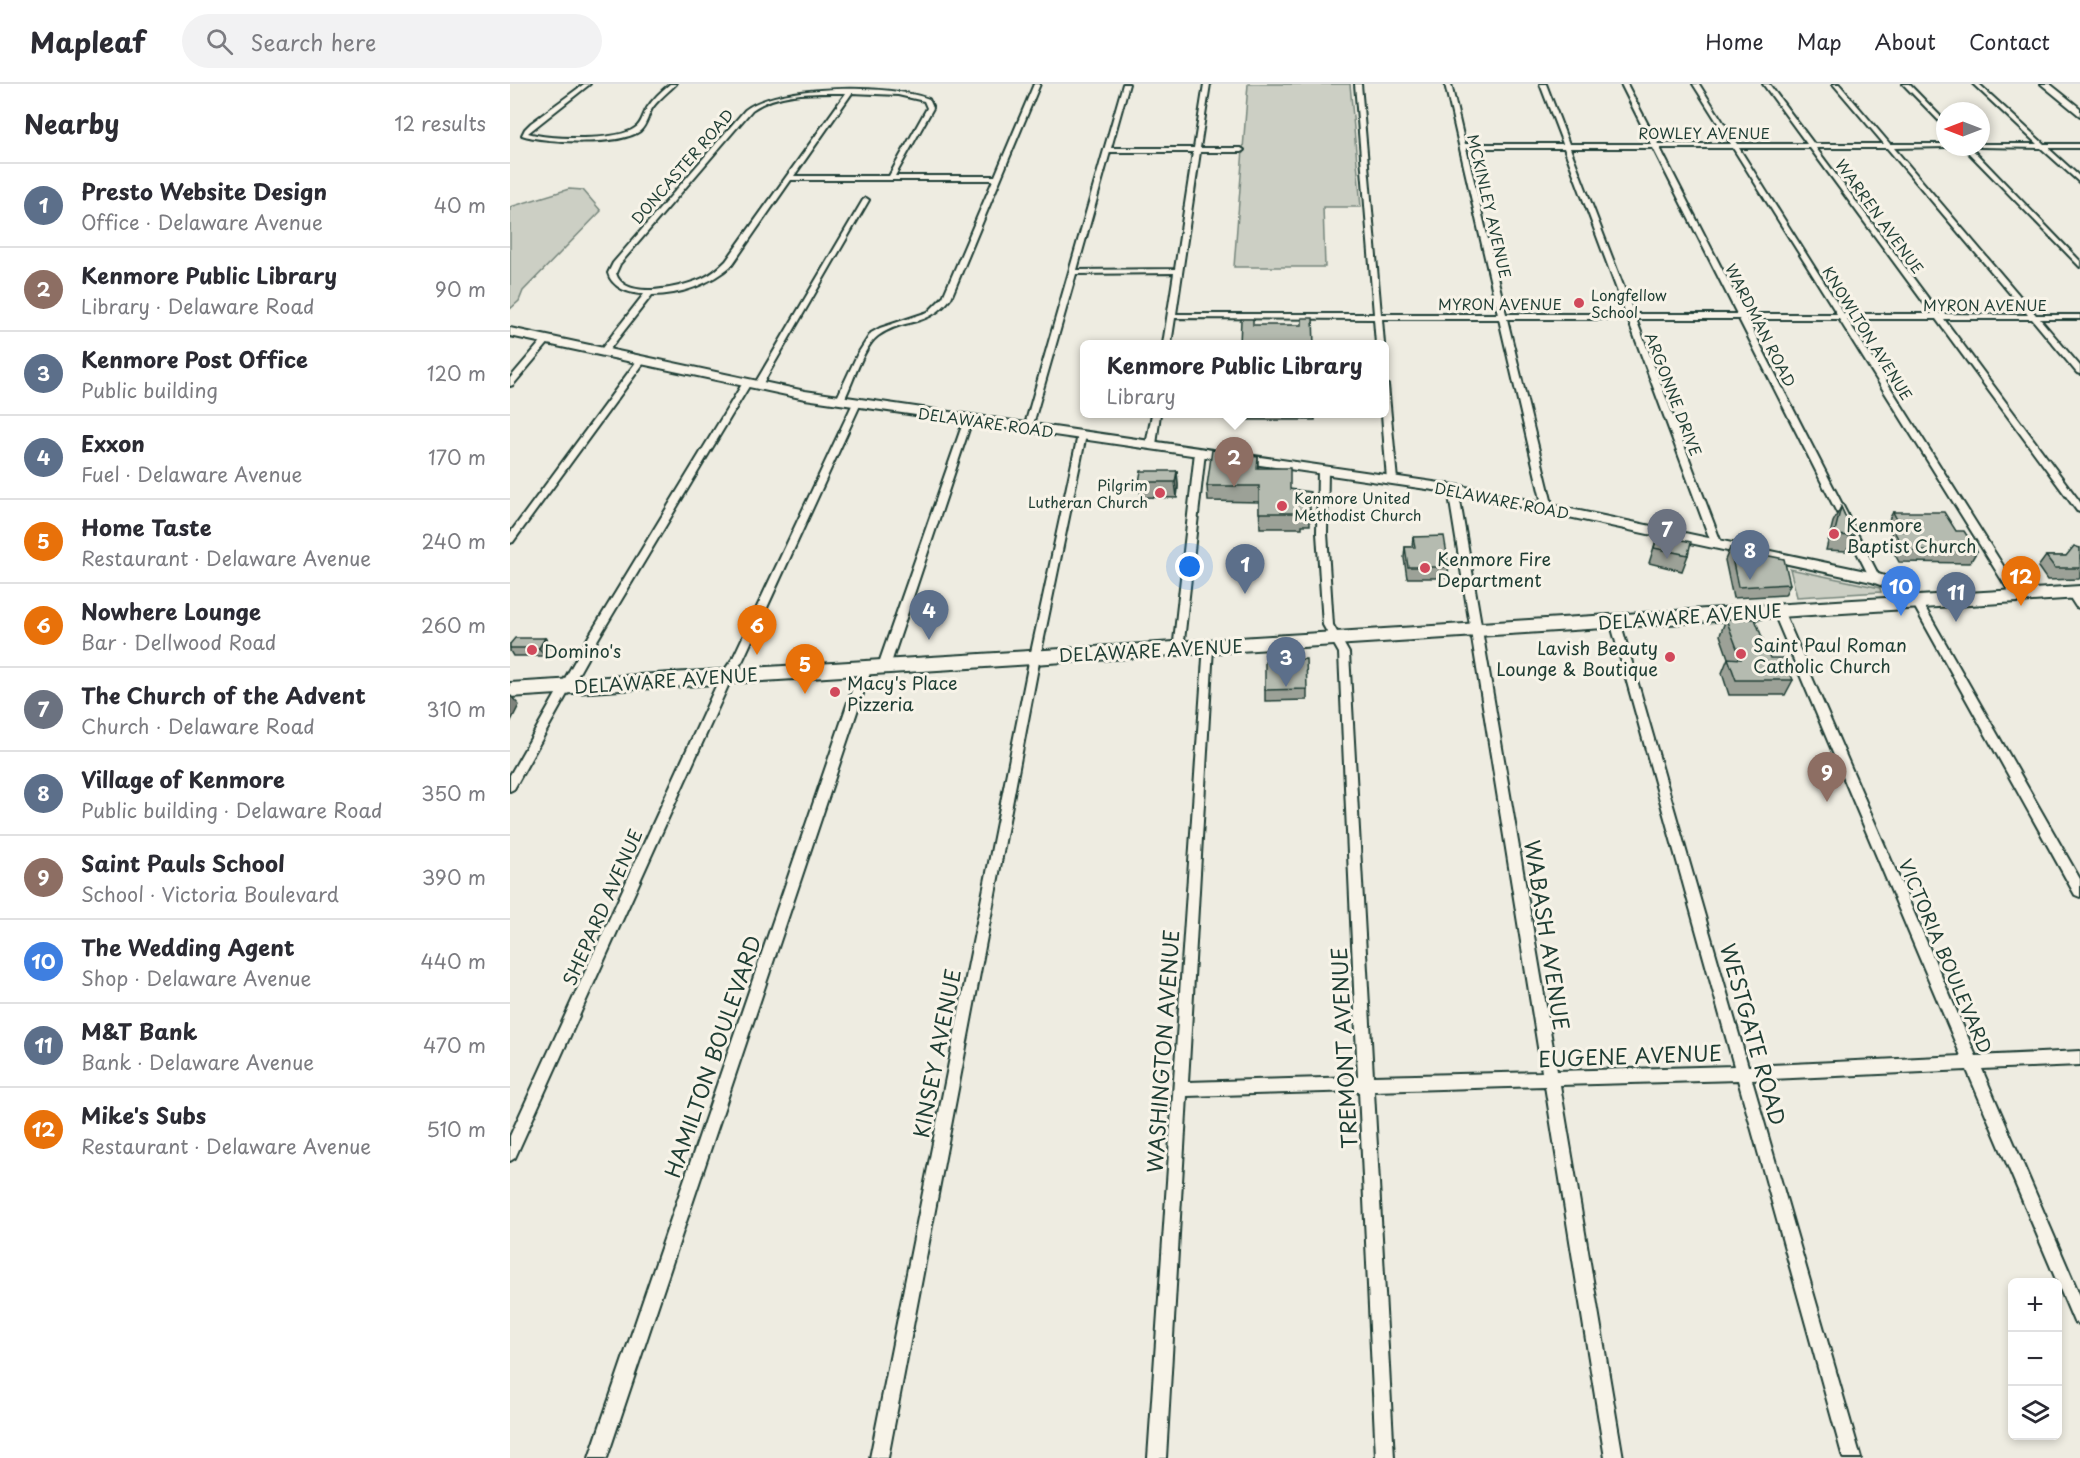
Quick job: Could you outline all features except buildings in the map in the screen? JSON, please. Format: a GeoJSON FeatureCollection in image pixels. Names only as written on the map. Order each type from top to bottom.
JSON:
{"type":"FeatureCollection","features":[{"type":"Feature","properties":{"kind":"main road","name":"DELAWARE AVENUE"},"geometry":{"type":"LineString","coordinates":[[510,690],[875,666],[1178,650],[1778,610],[2017,596],[2077,596]]}},
{"type":"Feature","properties":{"kind":"street"},"geometry":{"type":"LineString","coordinates":[[587,84],[566,103],[528,127],[524,134],[538,138],[606,138],[630,134],[639,129],[653,103],[673,84]]}},
{"type":"Feature","properties":{"kind":"street"},"geometry":{"type":"LineString","coordinates":[[840,400],[871,338],[883,330],[923,318],[944,302],[1037,84]]}},
{"type":"Feature","properties":{"kind":"street"},"geometry":{"type":"LineString","coordinates":[[1028,428],[1125,84]]}},
{"type":"Feature","properties":{"kind":"street"},"geometry":{"type":"LineString","coordinates":[[1168,340],[1207,84]]}},
{"type":"Feature","properties":{"kind":"street"},"geometry":{"type":"LineString","coordinates":[[1358,84],[1380,340]]}},
{"type":"Feature","properties":{"kind":"street","name":"MCKINLEY AVENUE"},"geometry":{"type":"LineString","coordinates":[[1448,84],[1548,508]]}},
{"type":"Feature","properties":{"kind":"street","name":"ARGONNE DRIVE"},"geometry":{"type":"LineString","coordinates":[[1543,84],[1717,545]]}},
{"type":"Feature","properties":{"kind":"street","name":"WARDMAN ROAD"},"geometry":{"type":"LineString","coordinates":[[1624,84],[1875,578]]}},
{"type":"Feature","properties":{"kind":"street","name":"KNOWLTON AVENUE"},"geometry":{"type":"LineString","coordinates":[[1696,84],[2017,596]]}},
{"type":"Feature","properties":{"kind":"street","name":"WARREN AVENUE"},"geometry":{"type":"LineString","coordinates":[[1766,84],[2080,509]]}},
{"type":"Feature","properties":{"kind":"street"},"geometry":{"type":"LineString","coordinates":[[1836,84],[2080,371]]}},
{"type":"Feature","properties":{"kind":"street"},"geometry":{"type":"LineString","coordinates":[[1906,84],[1936,116]]}},
{"type":"Feature","properties":{"kind":"street"},"geometry":{"type":"LineString","coordinates":[[1976,84],[2080,181]]}},
{"type":"Feature","properties":{"kind":"street"},"geometry":{"type":"LineString","coordinates":[[2045,84],[2080,113]]}},
{"type":"Feature","properties":{"kind":"street"},"geometry":{"type":"LineString","coordinates":[[603,352],[650,292],[691,285],[720,272],[729,263],[850,92]]}},
{"type":"Feature","properties":{"kind":"street","name":"DONCASTER ROAD"},"geometry":{"type":"LineString","coordinates":[[650,292],[629,289],[617,284],[612,277],[613,270],[622,256],[747,111],[763,101],[785,95],[850,92],[918,95],[929,102],[930,108],[891,178]]}},
{"type":"Feature","properties":{"kind":"street","name":"ROWLEY AVENUE"},"geometry":{"type":"LineString","coordinates":[[1462,146],[1936,146]]}},
{"type":"Feature","properties":{"kind":"street"},"geometry":{"type":"LineString","coordinates":[[1990,146],[2080,146]]}},
{"type":"Feature","properties":{"kind":"street"},"geometry":{"type":"LineString","coordinates":[[1107,150],[1241,150]]}},
{"type":"Feature","properties":{"kind":"street"},"geometry":{"type":"LineString","coordinates":[[1975,156],[2080,265]]}},
{"type":"Feature","properties":{"kind":"street"},"geometry":{"type":"LineString","coordinates":[[789,178],[997,178]]}},
{"type":"Feature","properties":{"kind":"street"},"geometry":{"type":"LineString","coordinates":[[510,786],[566,686],[866,200]]}},
{"type":"Feature","properties":{"kind":"street"},"geometry":{"type":"LineString","coordinates":[[1072,272],[1178,272]]}},
{"type":"Feature","properties":{"kind":"street","name":"MYRON AVENUE"},"geometry":{"type":"LineString","coordinates":[[1171,316],[2080,317]]}},
{"type":"Feature","properties":{"kind":"street","name":"DELAWARE ROAD"},"geometry":{"type":"LineString","coordinates":[[510,332],[753,384],[857,403],[1453,489],[1875,578],[1902,587],[1917,602]]}},
{"type":"Feature","properties":{"kind":"street"},"geometry":{"type":"LineString","coordinates":[[510,383],[547,340]]}},
{"type":"Feature","properties":{"kind":"street"},"geometry":{"type":"LineString","coordinates":[[510,540],[642,360]]}},
{"type":"Feature","properties":{"kind":"street","name":"SHEPARD AVENUE"},"geometry":{"type":"LineString","coordinates":[[510,1153],[727,675],[738,660],[857,403]]}},
{"type":"Feature","properties":{"kind":"street"},"geometry":{"type":"LineString","coordinates":[[1151,445],[1155,418]]}},
{"type":"Feature","properties":{"kind":"street"},"geometry":{"type":"LineString","coordinates":[[1387,418],[1392,480]]}},
{"type":"Feature","properties":{"kind":"street","name":"HAMILTON BOULEVARD"},"geometry":{"type":"LineString","coordinates":[[598,1458],[875,666],[968,420]]}},
{"type":"Feature","properties":{"kind":"street","name":"KINSEY AVENUE"},"geometry":{"type":"LineString","coordinates":[[879,1458],[1035,657],[1082,435]]}},
{"type":"Feature","properties":{"kind":"street"},"geometry":{"type":"LineString","coordinates":[[1178,650],[1200,452]]}},
{"type":"Feature","properties":{"kind":"street","name":"TREMONT AVENUE"},"geometry":{"type":"LineString","coordinates":[[1323,470],[1322,533],[1328,625],[1344,653],[1385,1458]]}},
{"type":"Feature","properties":{"kind":"street","name":"WABASH AVENUE"},"geometry":{"type":"LineString","coordinates":[[1453,489],[1614,1458]]}},
{"type":"Feature","properties":{"kind":"street"},"geometry":{"type":"LineString","coordinates":[[1917,602],[2080,891]]}},
{"type":"Feature","properties":{"kind":"street","name":"VICTORIA BOULEVARD"},"geometry":{"type":"LineString","coordinates":[[1778,610],[2080,1316]]}},
{"type":"Feature","properties":{"kind":"street","name":"WESTGATE ROAD"},"geometry":{"type":"LineString","coordinates":[[1615,621],[1852,1458]]}},
{"type":"Feature","properties":{"kind":"street","name":"WASHINGTON AVENUE"},"geometry":{"type":"LineString","coordinates":[[1157,1458],[1208,647]]}},
{"type":"Feature","properties":{"kind":"street","name":"EUGENE AVENUE"},"geometry":{"type":"LineString","coordinates":[[1180,1089],[1743,1073],[2080,1059]]}},
{"type":"Feature","properties":{"kind":"shaded area"},"geometry":{"type":"Polygon","coordinates":[[[1248,84],[1350,84],[1361,207],[1323,207],[1325,267],[1234,267],[1248,84]]]}},
{"type":"Feature","properties":{"kind":"shaded area"},"geometry":{"type":"Polygon","coordinates":[[[569,189],[583,190],[601,211],[523,291],[519,301],[510,309],[510,207],[569,189]]]}},
{"type":"Feature","properties":{"kind":"shaded area"},"geometry":{"type":"Polygon","coordinates":[[[1790,569],[1880,588],[1881,592],[1797,597],[1790,569]]]}},
{"type":"Feature","properties":{"kind":"place","name":"Longfellow School"},"geometry":{"type":"Point","coordinates":[1579,303]}},
{"type":"Feature","properties":{"kind":"place","name":"Kenmore Public Library"},"geometry":{"type":"Point","coordinates":[1234,487]}},
{"type":"Feature","properties":{"kind":"place","name":"Pilgrim Lutheran Church"},"geometry":{"type":"Point","coordinates":[1160,493]}},
{"type":"Feature","properties":{"kind":"place","name":"Kenmore United Methodist Church"},"geometry":{"type":"Point","coordinates":[1282,506]}},
{"type":"Feature","properties":{"kind":"place","name":"Kenmore Baptist Church"},"geometry":{"type":"Point","coordinates":[1834,534]}},
{"type":"Feature","properties":{"kind":"place","name":"The Church of the Advent"},"geometry":{"type":"Point","coordinates":[1667,559]}},
{"type":"Feature","properties":{"kind":"place","name":"Kenmore Fire Department"},"geometry":{"type":"Point","coordinates":[1425,568]}},
{"type":"Feature","properties":{"kind":"place","name":"Village of Kenmore"},"geometry":{"type":"Point","coordinates":[1750,580]}},
{"type":"Feature","properties":{"kind":"place","name":"Presto Website Design"},"geometry":{"type":"Point","coordinates":[1245,594]}},
{"type":"Feature","properties":{"kind":"place","name":"Mike's Subs"},"geometry":{"type":"Point","coordinates":[2021,606]}},
{"type":"Feature","properties":{"kind":"place","name":"The Wedding Agent"},"geometry":{"type":"Point","coordinates":[1901,616]}},
{"type":"Feature","properties":{"kind":"place","name":"M&T Bank"},"geometry":{"type":"Point","coordinates":[1956,622]}},
{"type":"Feature","properties":{"kind":"place","name":"Exxon"},"geometry":{"type":"Point","coordinates":[929,640]}},
{"type":"Feature","properties":{"kind":"place","name":"Domino's"},"geometry":{"type":"Point","coordinates":[532,650]}},
{"type":"Feature","properties":{"kind":"place","name":"Saint Paul Roman Catholic Church"},"geometry":{"type":"Point","coordinates":[1741,654]}},
{"type":"Feature","properties":{"kind":"place","name":"Nowhere Lounge"},"geometry":{"type":"Point","coordinates":[757,655]}},
{"type":"Feature","properties":{"kind":"place","name":"Lavish Beauty Lounge & Boutique"},"geometry":{"type":"Point","coordinates":[1670,657]}},
{"type":"Feature","properties":{"kind":"place","name":"Kenmore Post Office"},"geometry":{"type":"Point","coordinates":[1286,687]}},
{"type":"Feature","properties":{"kind":"place","name":"Macy's Place Pizzeria"},"geometry":{"type":"Point","coordinates":[835,692]}},
{"type":"Feature","properties":{"kind":"place","name":"Home Taste"},"geometry":{"type":"Point","coordinates":[805,694]}},
{"type":"Feature","properties":{"kind":"place","name":"Saint Pauls School"},"geometry":{"type":"Point","coordinates":[1827,802]}}]}
